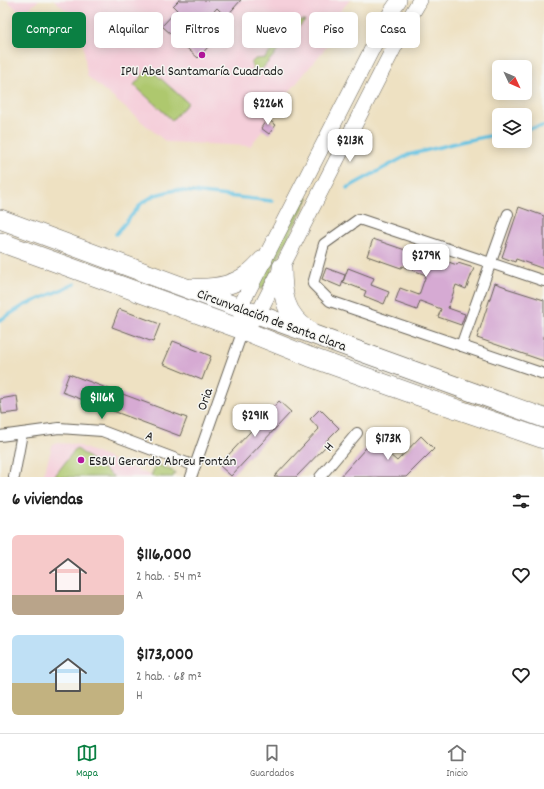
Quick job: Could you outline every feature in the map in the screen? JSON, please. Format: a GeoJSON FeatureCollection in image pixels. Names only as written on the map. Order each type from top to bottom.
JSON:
{"type":"FeatureCollection","features":[{"type":"Feature","properties":{"kind":"highway","name":"Circunvalación de Santa Clara"},"geometry":{"type":"LineString","coordinates":[[0,220],[544,418]]}},
{"type":"Feature","properties":{"kind":"highway","name":"Circunvalación de Santa Clara"},"geometry":{"type":"LineString","coordinates":[[0,242],[243,330],[317,360],[544,439]]}},
{"type":"Feature","properties":{"kind":"highway"},"geometry":{"type":"LineString","coordinates":[[185,288],[210,289],[231,284],[246,276],[263,260]]}},
{"type":"Feature","properties":{"kind":"highway"},"geometry":{"type":"LineString","coordinates":[[282,267],[283,294],[290,313],[301,325],[318,336]]}},
{"type":"Feature","properties":{"kind":"main road"},"geometry":{"type":"LineString","coordinates":[[243,330],[240,308],[263,260],[399,0]]}},
{"type":"Feature","properties":{"kind":"main road"},"geometry":{"type":"LineString","coordinates":[[243,330],[258,314],[406,24],[420,0]]}},
{"type":"Feature","properties":{"kind":"street"},"geometry":{"type":"LineString","coordinates":[[461,346],[508,214]]}},
{"type":"Feature","properties":{"kind":"street"},"geometry":{"type":"LineString","coordinates":[[544,281],[359,220],[324,244],[313,284],[330,301],[544,374]]}},
{"type":"Feature","properties":{"kind":"street","name":"Oria"},"geometry":{"type":"LineString","coordinates":[[191,477],[243,330]]}},
{"type":"Feature","properties":{"kind":"street","name":"A"},"geometry":{"type":"LineString","coordinates":[[0,436],[59,428],[102,431],[195,466]]}},
{"type":"Feature","properties":{"kind":"street","name":"H"},"geometry":{"type":"LineString","coordinates":[[320,477],[357,433]]}},
{"type":"Feature","properties":{"kind":"street"},"geometry":{"type":"LineString","coordinates":[[14,477],[22,434]]}},
{"type":"Feature","properties":{"kind":"shaded area"},"geometry":{"type":"Polygon","coordinates":[[[7,0],[39,0],[25,12],[19,12],[7,0]]]}},
{"type":"Feature","properties":{"kind":"shaded area","name":"IPU Abel Santamaría Cuadrado"},"geometry":{"type":"Polygon","coordinates":[[[54,0],[350,0],[339,12],[309,12],[309,48],[325,48],[267,119],[261,128],[263,130],[250,146],[166,142],[87,76],[84,48],[86,48],[86,12],[68,12],[54,0]]]}},
{"type":"Feature","properties":{"kind":"shaded area","name":"ESBU Gerardo Abreu Fontán"},"geometry":{"type":"Polygon","coordinates":[[[53,443],[75,444],[154,477],[43,477],[53,443]]]}},
{"type":"Feature","properties":{"kind":"green space"},"geometry":{"type":"Polygon","coordinates":[[[274,48],[280,48],[255,77],[251,63],[255,59],[265,58],[274,48]]]}},
{"type":"Feature","properties":{"kind":"green space"},"geometry":{"type":"Polygon","coordinates":[[[149,68],[188,103],[172,120],[134,85],[149,68]]]}},
{"type":"Feature","properties":{"kind":"green space"},"geometry":{"type":"Polygon","coordinates":[[[304,197],[308,198],[262,290],[257,286],[304,197]]]}},
{"type":"Feature","properties":{"kind":"green space"},"geometry":{"type":"Polygon","coordinates":[[[76,448],[114,477],[54,477],[76,448]]]}},
{"type":"Feature","properties":{"kind":"green space"},"geometry":{"type":"Polygon","coordinates":[[[156,464],[175,472],[173,477],[151,476],[156,464]]]}},
{"type":"Feature","properties":{"kind":"building"},"geometry":{"type":"Polygon","coordinates":[[[179,0],[241,0],[230,12],[221,12],[217,8],[213,12],[175,12],[177,10],[173,6],[179,0]]]}},
{"type":"Feature","properties":{"kind":"building"},"geometry":{"type":"Polygon","coordinates":[[[171,16],[171,34],[163,27],[171,16]]]}},
{"type":"Feature","properties":{"kind":"building"},"geometry":{"type":"Polygon","coordinates":[[[187,48],[207,48],[198,58],[187,48]]]}},
{"type":"Feature","properties":{"kind":"building"},"geometry":{"type":"Polygon","coordinates":[[[267,119],[276,125],[269,134],[261,128],[267,119]]]}},
{"type":"Feature","properties":{"kind":"building"},"geometry":{"type":"Polygon","coordinates":[[[519,207],[544,216],[544,269],[516,259],[515,262],[502,257],[519,207]]]}},
{"type":"Feature","properties":{"kind":"building"},"geometry":{"type":"Polygon","coordinates":[[[373,239],[414,253],[415,250],[457,265],[458,263],[474,268],[466,289],[456,285],[448,308],[465,314],[461,325],[438,317],[441,309],[420,301],[417,310],[395,302],[400,288],[419,295],[426,275],[402,266],[401,268],[367,256],[373,239]]]}},
{"type":"Feature","properties":{"kind":"building"},"geometry":{"type":"Polygon","coordinates":[[[326,268],[345,275],[341,287],[322,279],[326,268]]]}},
{"type":"Feature","properties":{"kind":"building"},"geometry":{"type":"Polygon","coordinates":[[[348,268],[374,278],[371,285],[389,292],[384,304],[364,296],[366,291],[343,282],[348,268]]]}},
{"type":"Feature","properties":{"kind":"building"},"geometry":{"type":"Polygon","coordinates":[[[495,283],[544,300],[544,361],[477,338],[495,283]]]}},
{"type":"Feature","properties":{"kind":"building"},"geometry":{"type":"Polygon","coordinates":[[[119,309],[160,324],[153,342],[112,327],[119,309]]]}},
{"type":"Feature","properties":{"kind":"building"},"geometry":{"type":"Polygon","coordinates":[[[173,341],[211,356],[202,380],[163,364],[173,341]]]}},
{"type":"Feature","properties":{"kind":"building"},"geometry":{"type":"Polygon","coordinates":[[[69,374],[187,418],[180,436],[62,392],[69,374]]]}},
{"type":"Feature","properties":{"kind":"building"},"geometry":{"type":"Polygon","coordinates":[[[17,396],[19,412],[2,414],[0,399],[17,396]]]}},
{"type":"Feature","properties":{"kind":"building"},"geometry":{"type":"Polygon","coordinates":[[[279,401],[291,412],[231,476],[219,465],[279,401]]]}},
{"type":"Feature","properties":{"kind":"building"},"geometry":{"type":"Polygon","coordinates":[[[320,409],[339,428],[326,441],[328,444],[296,477],[274,477],[319,429],[310,419],[320,409]]]}},
{"type":"Feature","properties":{"kind":"building"},"geometry":{"type":"Polygon","coordinates":[[[421,436],[434,449],[406,477],[340,477],[373,440],[397,461],[421,436]]]}},
{"type":"Feature","properties":{"kind":"waterway"},"geometry":{"type":"LineString","coordinates":[[532,128],[544,126]]}},
{"type":"Feature","properties":{"kind":"waterway"},"geometry":{"type":"LineString","coordinates":[[347,188],[408,155],[492,135]]}},
{"type":"Feature","properties":{"kind":"waterway"},"geometry":{"type":"LineString","coordinates":[[116,234],[142,203],[155,195],[175,190],[272,201]]}},
{"type":"Feature","properties":{"kind":"waterway"},"geometry":{"type":"LineString","coordinates":[[0,320],[25,305],[75,284]]}},
{"type":"Feature","properties":{"kind":"place","name":"IPU Abel Santamaría Cuadrado"},"geometry":{"type":"Point","coordinates":[202,55]}},
{"type":"Feature","properties":{"kind":"place","name":"ESBU Gerardo Abreu Fontán"},"geometry":{"type":"Point","coordinates":[81,460]}}]}
